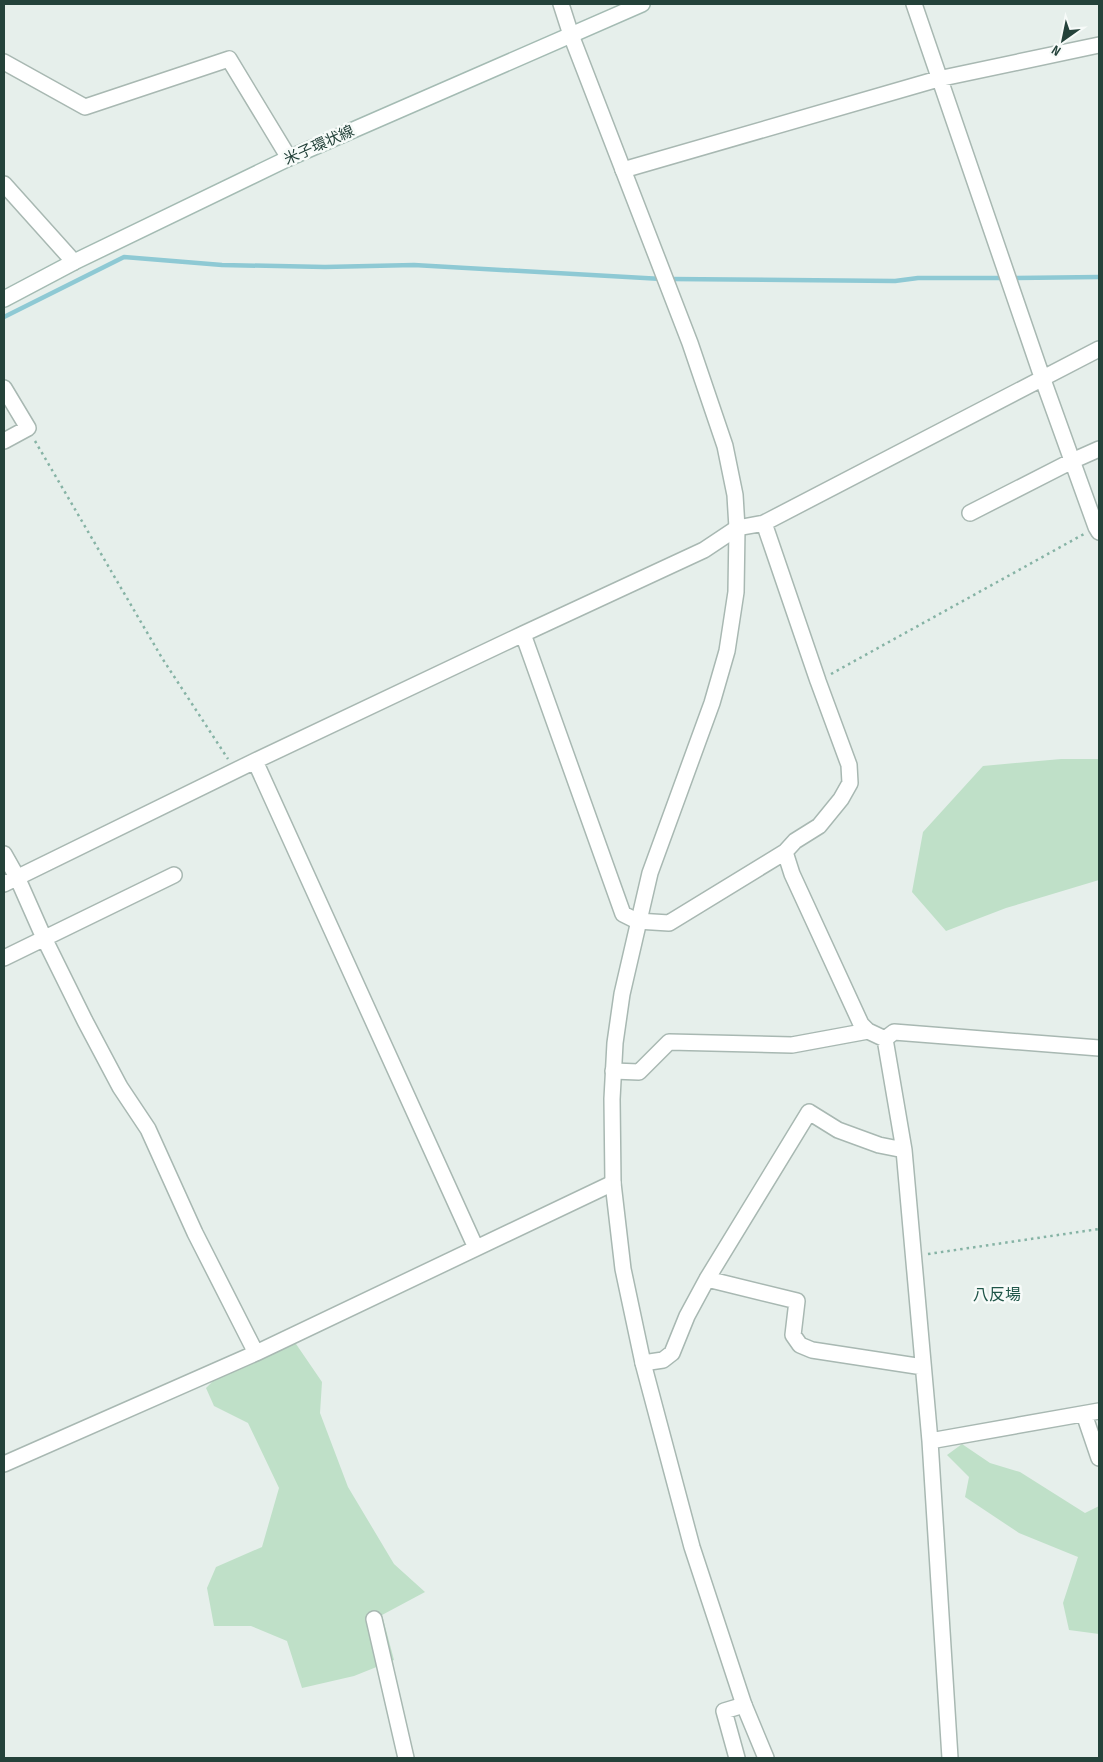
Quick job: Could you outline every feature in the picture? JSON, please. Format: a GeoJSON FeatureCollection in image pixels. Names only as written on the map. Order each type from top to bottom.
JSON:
{"type":"FeatureCollection","features":[{"type":"Feature","properties":{"kind":"street"},"geometry":{"type":"LineString","coordinates":[[561,4],[571,35],[690,343],[725,446],[734,495],[736,592],[727,651],[712,703],[650,873],[637,921],[622,994],[613,1071],[613,1183],[623,1269],[643,1363],[692,1547],[744,1705],[766,1758]]}},
{"type":"Feature","properties":{"kind":"street","name":"米子環状線"},"geometry":{"type":"LineString","coordinates":[[4,299],[74,262],[289,158],[642,4]]}},
{"type":"Feature","properties":{"kind":"street"},"geometry":{"type":"LineString","coordinates":[[914,4],[938,79],[1042,377],[1098,530]]}},
{"type":"Feature","properties":{"kind":"street"},"geometry":{"type":"LineString","coordinates":[[623,170],[938,79],[1099,45]]}},
{"type":"Feature","properties":{"kind":"street"},"geometry":{"type":"LineString","coordinates":[[4,62],[85,107],[229,59],[289,158]]}},
{"type":"Feature","properties":{"kind":"street"},"geometry":{"type":"LineString","coordinates":[[4,184],[74,262]]}},
{"type":"Feature","properties":{"kind":"street"},"geometry":{"type":"LineString","coordinates":[[10,880],[235,770],[704,550],[736,528],[764,523],[1099,349]]}},
{"type":"Feature","properties":{"kind":"street"},"geometry":{"type":"LineString","coordinates":[[4,388],[28,428],[4,441]]}},
{"type":"Feature","properties":{"kind":"street"},"geometry":{"type":"LineString","coordinates":[[970,513],[1072,460],[1099,449]]}},
{"type":"Feature","properties":{"kind":"street"},"geometry":{"type":"LineString","coordinates":[[523,634],[623,914],[637,921],[669,923],[785,852],[795,841],[819,826],[841,799],[850,783],[849,765],[764,523]]}},
{"type":"Feature","properties":{"kind":"street"},"geometry":{"type":"LineString","coordinates":[[255,761],[476,1248]]}},
{"type":"Feature","properties":{"kind":"street"},"geometry":{"type":"LineString","coordinates":[[785,852],[792,874],[856,1015],[868,1031],[885,1039]]}},
{"type":"Feature","properties":{"kind":"street"},"geometry":{"type":"LineString","coordinates":[[4,854],[10,880],[44,938],[120,1087],[148,1129],[195,1233],[256,1353]]}},
{"type":"Feature","properties":{"kind":"street"},"geometry":{"type":"LineString","coordinates":[[4,958],[174,875]]}},
{"type":"Feature","properties":{"kind":"street"},"geometry":{"type":"LineString","coordinates":[[613,1071],[639,1072],[669,1042],[792,1045],[868,1031]]}},
{"type":"Feature","properties":{"kind":"street"},"geometry":{"type":"LineString","coordinates":[[885,1039],[894,1032],[1099,1048]]}},
{"type":"Feature","properties":{"kind":"street"},"geometry":{"type":"LineString","coordinates":[[885,1039],[904,1150],[930,1441],[950,1758]]}},
{"type":"Feature","properties":{"kind":"street"},"geometry":{"type":"LineString","coordinates":[[643,1363],[663,1360],[672,1353],[687,1316],[707,1278],[809,1112],[838,1130],[879,1145],[904,1150]]}},
{"type":"Feature","properties":{"kind":"street"},"geometry":{"type":"LineString","coordinates":[[4,1464],[256,1353],[613,1183]]}},
{"type":"Feature","properties":{"kind":"street"},"geometry":{"type":"LineString","coordinates":[[707,1278],[797,1301],[793,1335],[800,1345],[812,1350],[923,1367]]}},
{"type":"Feature","properties":{"kind":"street"},"geometry":{"type":"LineString","coordinates":[[930,1441],[1099,1411]]}},
{"type":"Feature","properties":{"kind":"street"},"geometry":{"type":"LineString","coordinates":[[1084,1414],[1099,1458]]}},
{"type":"Feature","properties":{"kind":"street"},"geometry":{"type":"LineString","coordinates":[[374,1619],[406,1758]]}},
{"type":"Feature","properties":{"kind":"street"},"geometry":{"type":"LineString","coordinates":[[737,1758],[724,1711],[744,1705]]}},
{"type":"Feature","properties":{"kind":"path"},"geometry":{"type":"LineString","coordinates":[[28,428],[162,658],[235,770]]}},
{"type":"Feature","properties":{"kind":"path"},"geometry":{"type":"LineString","coordinates":[[818,681],[1098,530]]}},
{"type":"Feature","properties":{"kind":"path"},"geometry":{"type":"LineString","coordinates":[[913,1256],[1099,1229]]}},
{"type":"Feature","properties":{"kind":"green space"},"geometry":{"type":"Polygon","coordinates":[[[1061,759],[1099,759],[1099,880],[1006,908],[946,931],[912,892],[923,832],[983,766],[1061,759]]]}},
{"type":"Feature","properties":{"kind":"green space"},"geometry":{"type":"Polygon","coordinates":[[[294,1341],[322,1382],[320,1413],[348,1487],[394,1564],[425,1592],[382,1615],[394,1660],[354,1676],[302,1688],[287,1641],[251,1626],[214,1626],[207,1588],[216,1567],[262,1547],[279,1488],[248,1423],[214,1406],[206,1388],[218,1376],[252,1364],[294,1341]]]}},
{"type":"Feature","properties":{"kind":"green space"},"geometry":{"type":"Polygon","coordinates":[[[962,1444],[990,1463],[1020,1472],[1085,1513],[1099,1506],[1099,1634],[1069,1630],[1063,1603],[1078,1557],[1019,1533],[965,1497],[969,1477],[947,1455],[962,1444]]]}},
{"type":"Feature","properties":{"kind":"waterway"},"geometry":{"type":"LineString","coordinates":[[4,317],[124,257],[222,265],[325,267],[414,265],[662,279]]}},
{"type":"Feature","properties":{"kind":"waterway"},"geometry":{"type":"LineString","coordinates":[[1012,278],[1099,277]]}},
{"type":"Feature","properties":{"kind":"waterway"},"geometry":{"type":"LineString","coordinates":[[670,279],[895,281],[918,278],[1004,278]]}},
{"type":"Feature","properties":{"kind":"district","name":"八反場"},"geometry":{"type":"Point","coordinates":[997,1294]}}]}
